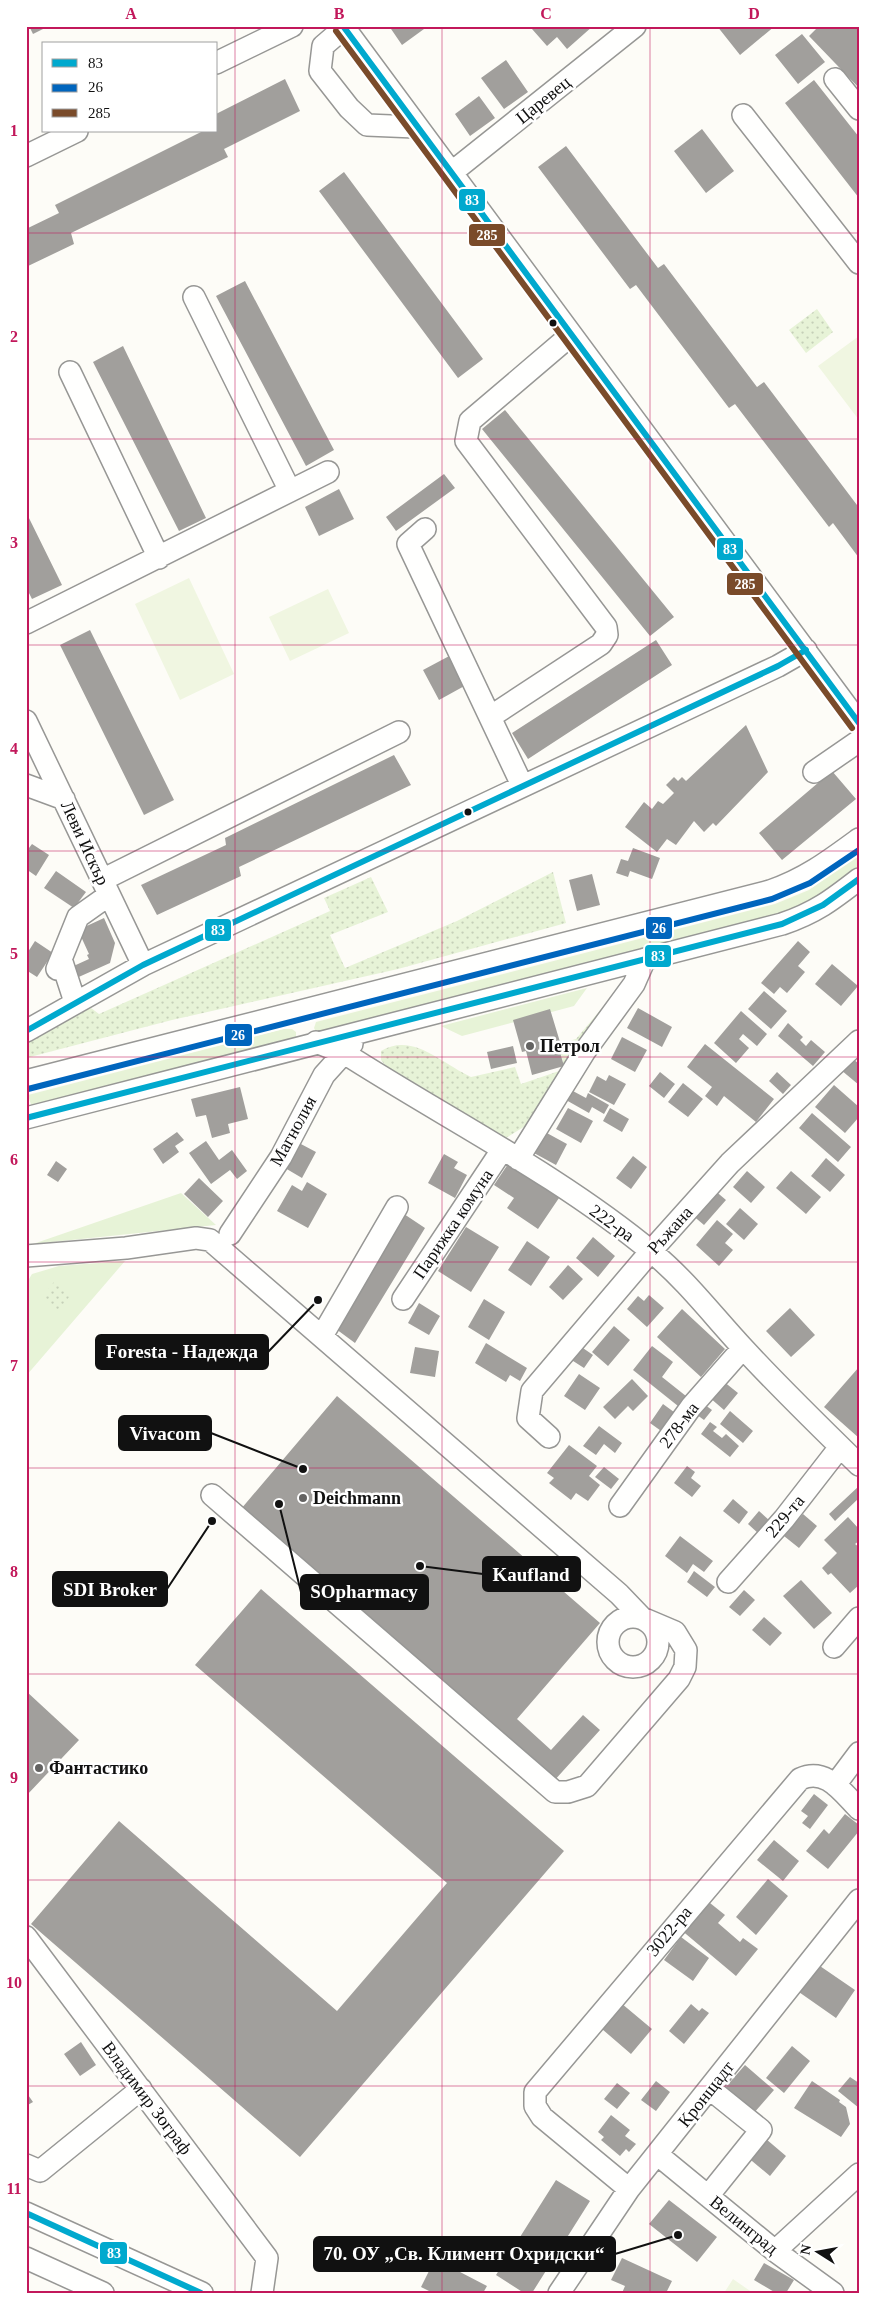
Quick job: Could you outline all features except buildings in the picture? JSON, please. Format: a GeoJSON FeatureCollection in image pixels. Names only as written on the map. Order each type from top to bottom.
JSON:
{"type":"FeatureCollection","features":[{"type":"Feature","properties":{"kind":"street"},"geometry":{"type":"LineString","coordinates":[[218,62],[292,26]]}},
{"type":"Feature","properties":{"kind":"street","name":"Царевец"},"geometry":{"type":"LineString","coordinates":[[451,173],[635,26]]}},
{"type":"Feature","properties":{"kind":"street"},"geometry":{"type":"LineString","coordinates":[[415,127],[367,125],[349,108],[320,71],[322,46],[343,27],[415,127],[859,723]]}},
{"type":"Feature","properties":{"kind":"street"},"geometry":{"type":"LineString","coordinates":[[835,79],[859,109]]}},
{"type":"Feature","properties":{"kind":"street"},"geometry":{"type":"LineString","coordinates":[[743,115],[859,263]]}},
{"type":"Feature","properties":{"kind":"street"},"geometry":{"type":"LineString","coordinates":[[26,156],[75,132]]}},
{"type":"Feature","properties":{"kind":"street"},"geometry":{"type":"LineString","coordinates":[[194,297],[290,491]]}},
{"type":"Feature","properties":{"kind":"street"},"geometry":{"type":"LineString","coordinates":[[490,717],[601,644],[607,635],[606,627],[466,441],[470,421],[571,335]]}},
{"type":"Feature","properties":{"kind":"street"},"geometry":{"type":"LineString","coordinates":[[70,372],[159,558]]}},
{"type":"Feature","properties":{"kind":"street"},"geometry":{"type":"LineString","coordinates":[[26,623],[328,472]]}},
{"type":"Feature","properties":{"kind":"street"},"geometry":{"type":"LineString","coordinates":[[425,529],[408,544],[522,786]]}},
{"type":"Feature","properties":{"kind":"street"},"geometry":{"type":"LineString","coordinates":[[26,1031],[143,965],[778,666],[806,650]]}},
{"type":"Feature","properties":{"kind":"street","name":"Леви Искър"},"geometry":{"type":"LineString","coordinates":[[26,721],[143,965]]}},
{"type":"Feature","properties":{"kind":"street"},"geometry":{"type":"LineString","coordinates":[[75,1002],[59,964],[78,917],[106,887],[399,732]]}},
{"type":"Feature","properties":{"kind":"street"},"geometry":{"type":"LineString","coordinates":[[814,772],[859,741]]}},
{"type":"Feature","properties":{"kind":"street"},"geometry":{"type":"LineString","coordinates":[[26,785],[64,799]]}},
{"type":"Feature","properties":{"kind":"street"},"geometry":{"type":"LineString","coordinates":[[26,1082],[770,891],[812,873],[859,839]]}},
{"type":"Feature","properties":{"kind":"street"},"geometry":{"type":"LineString","coordinates":[[26,1118],[316,1042],[362,1032],[782,924],[807,916],[859,879]]}},
{"type":"Feature","properties":{"kind":"street","name":"Парижка комуна"},"geometry":{"type":"LineString","coordinates":[[403,1299],[634,984],[645,959]]}},
{"type":"Feature","properties":{"kind":"street"},"geometry":{"type":"LineString","coordinates":[[307,1009],[316,1042]]}},
{"type":"Feature","properties":{"kind":"street","name":"Магнолия"},"geometry":{"type":"LineString","coordinates":[[230,1234],[281,1157],[324,1075],[362,1032]]}},
{"type":"Feature","properties":{"kind":"street","name":"Ръжана"},"geometry":{"type":"LineString","coordinates":[[549,1437],[528,1418],[532,1391],[651,1251],[730,1163],[859,1041]]}},
{"type":"Feature","properties":{"kind":"street","name":"222-ра"},"geometry":{"type":"LineString","coordinates":[[316,1042],[344,1053],[510,1155],[585,1203],[651,1251],[681,1279],[743,1348],[859,1465]]}},
{"type":"Feature","properties":{"kind":"street"},"geometry":{"type":"LineString","coordinates":[[322,1336],[397,1207]]}},
{"type":"Feature","properties":{"kind":"street"},"geometry":{"type":"LineString","coordinates":[[26,1256],[126,1248],[196,1238],[210,1240],[619,1594],[642,1618],[675,1632],[686,1650],[685,1667],[679,1679],[587,1786],[568,1792],[555,1792],[212,1494]]}},
{"type":"Feature","properties":{"kind":"street","name":"278-ма"},"geometry":{"type":"LineString","coordinates":[[620,1506],[691,1407],[743,1348]]}},
{"type":"Feature","properties":{"kind":"street","name":"229-та"},"geometry":{"type":"LineString","coordinates":[[728,1582],[784,1519],[840,1446]]}},
{"type":"Feature","properties":{"kind":"street"},"geometry":{"type":"LineString","coordinates":[[834,1648],[859,1618]]}},
{"type":"Feature","properties":{"kind":"street"},"geometry":{"type":"LineString","coordinates":[[859,1754],[835,1785],[859,1809]]}},
{"type":"Feature","properties":{"kind":"street","name":"3022-ра"},"geometry":{"type":"LineString","coordinates":[[630,2189],[542,2117],[535,2106],[535,2092],[798,1781],[808,1775],[828,1779],[835,1785]]}},
{"type":"Feature","properties":{"kind":"street","name":"Кронщадт"},"geometry":{"type":"LineString","coordinates":[[559,2293],[630,2189],[859,1900]]}},
{"type":"Feature","properties":{"kind":"street","name":"Владимир Зограф"},"geometry":{"type":"LineString","coordinates":[[26,1937],[267,2258],[262,2293]]}},
{"type":"Feature","properties":{"kind":"street"},"geometry":{"type":"LineString","coordinates":[[26,2164],[40,2170],[141,2089]]}},
{"type":"Feature","properties":{"kind":"street"},"geometry":{"type":"LineString","coordinates":[[708,2196],[761,2130],[710,2090]]}},
{"type":"Feature","properties":{"kind":"street","name":"Велинград"},"geometry":{"type":"LineString","coordinates":[[658,2155],[776,2251],[833,2293]]}},
{"type":"Feature","properties":{"kind":"street"},"geometry":{"type":"LineString","coordinates":[[776,2251],[859,2174]]}},
{"type":"Feature","properties":{"kind":"street"},"geometry":{"type":"LineString","coordinates":[[26,2213],[202,2293]]}},
{"type":"Feature","properties":{"kind":"street"},"geometry":{"type":"LineString","coordinates":[[26,2258],[103,2293]]}},
{"type":"Feature","properties":{"kind":"green space"},"geometry":{"type":"Polygon","coordinates":[[[817,309],[833,332],[806,353],[789,330],[817,309]]]}},
{"type":"Feature","properties":{"kind":"green space"},"geometry":{"type":"Polygon","coordinates":[[[859,336],[859,420],[818,366],[859,336]]]}},
{"type":"Feature","properties":{"kind":"green space"},"geometry":{"type":"Polygon","coordinates":[[[189,578],[234,674],[180,700],[135,604],[189,578]]]}},
{"type":"Feature","properties":{"kind":"green space"},"geometry":{"type":"Polygon","coordinates":[[[328,589],[349,633],[290,661],[269,617],[328,589]]]}},
{"type":"Feature","properties":{"kind":"green space"},"geometry":{"type":"Polygon","coordinates":[[[859,853],[859,870],[817,901],[786,914],[320,1034],[314,1028],[316,1022],[775,904],[809,890],[859,853]]]}},
{"type":"Feature","properties":{"kind":"green space"},"geometry":{"type":"Polygon","coordinates":[[[553,872],[566,923],[398,969],[172,1020],[26,1058],[26,1036],[91,1008],[99,1014],[330,911],[324,898],[371,877],[388,912],[330,935],[345,968],[457,921],[553,872]]]}},
{"type":"Feature","properties":{"kind":"green space"},"geometry":{"type":"Polygon","coordinates":[[[587,988],[574,1006],[462,1036],[441,1026],[587,988]]]}},
{"type":"Feature","properties":{"kind":"green space"},"geometry":{"type":"Polygon","coordinates":[[[618,989],[538,1118],[506,1138],[385,1065],[381,1060],[381,1051],[393,1046],[416,1047],[471,1077],[515,1067],[521,1084],[565,1069],[558,1044],[576,1039],[618,989]]]}},
{"type":"Feature","properties":{"kind":"green space"},"geometry":{"type":"Polygon","coordinates":[[[284,1029],[292,1029],[296,1032],[296,1038],[32,1108],[28,1095],[284,1029]]]}},
{"type":"Feature","properties":{"kind":"green space"},"geometry":{"type":"Polygon","coordinates":[[[181,1193],[216,1225],[33,1244],[181,1193]]]}},
{"type":"Feature","properties":{"kind":"green space"},"geometry":{"type":"Polygon","coordinates":[[[125,1261],[26,1376],[26,1284],[32,1274],[59,1266],[125,1261]]]}},
{"type":"Feature","properties":{"kind":"green space"},"geometry":{"type":"Polygon","coordinates":[[[54,1282],[70,1296],[57,1312],[41,1298],[54,1282]]]}},
{"type":"Feature","properties":{"kind":"green space"},"geometry":{"type":"Polygon","coordinates":[[[733,2279],[753,2293],[724,2293],[733,2279]]]}},
{"type":"Feature","properties":{"kind":"transit line","name":"83"},"geometry":{"type":"LineString","coordinates":[[343,26],[859,723]]}},
{"type":"Feature","properties":{"kind":"transit line","name":"285"},"geometry":{"type":"LineString","coordinates":[[336,31],[852,728]]}},
{"type":"Feature","properties":{"kind":"transit line","name":"83"},"geometry":{"type":"LineString","coordinates":[[26,1031],[143,965],[778,666],[806,650]]}},
{"type":"Feature","properties":{"kind":"transit line","name":"26"},"geometry":{"type":"LineString","coordinates":[[28,1089],[772,899],[810,883],[859,850]]}},
{"type":"Feature","properties":{"kind":"transit line","name":"83"},"geometry":{"type":"LineString","coordinates":[[26,1118],[782,924],[823,905],[859,879]]}},
{"type":"Feature","properties":{"kind":"transit line","name":"83"},"geometry":{"type":"LineString","coordinates":[[26,2213],[201,2293]]}},
{"type":"Feature","properties":{"kind":"place","name":"Петрол"},"geometry":{"type":"Point","coordinates":[530,1046]}},
{"type":"Feature","properties":{"kind":"place","name":"Foresta - Надежда"},"geometry":{"type":"Point","coordinates":[318,1300]}},
{"type":"Feature","properties":{"kind":"place","name":"Vivacom"},"geometry":{"type":"Point","coordinates":[303,1469]}},
{"type":"Feature","properties":{"kind":"place","name":"Deichmann"},"geometry":{"type":"Point","coordinates":[303,1498]}},
{"type":"Feature","properties":{"kind":"place","name":"SOpharmacy"},"geometry":{"type":"Point","coordinates":[279,1504]}},
{"type":"Feature","properties":{"kind":"place","name":"SDI Broker"},"geometry":{"type":"Point","coordinates":[212,1521]}},
{"type":"Feature","properties":{"kind":"place","name":"Kaufland"},"geometry":{"type":"Point","coordinates":[420,1566]}},
{"type":"Feature","properties":{"kind":"place","name":"Фантастико"},"geometry":{"type":"Point","coordinates":[39,1768]}},
{"type":"Feature","properties":{"kind":"place","name":"70. ОУ „Св. Климент Охридски“"},"geometry":{"type":"Point","coordinates":[678,2235]}}]}
